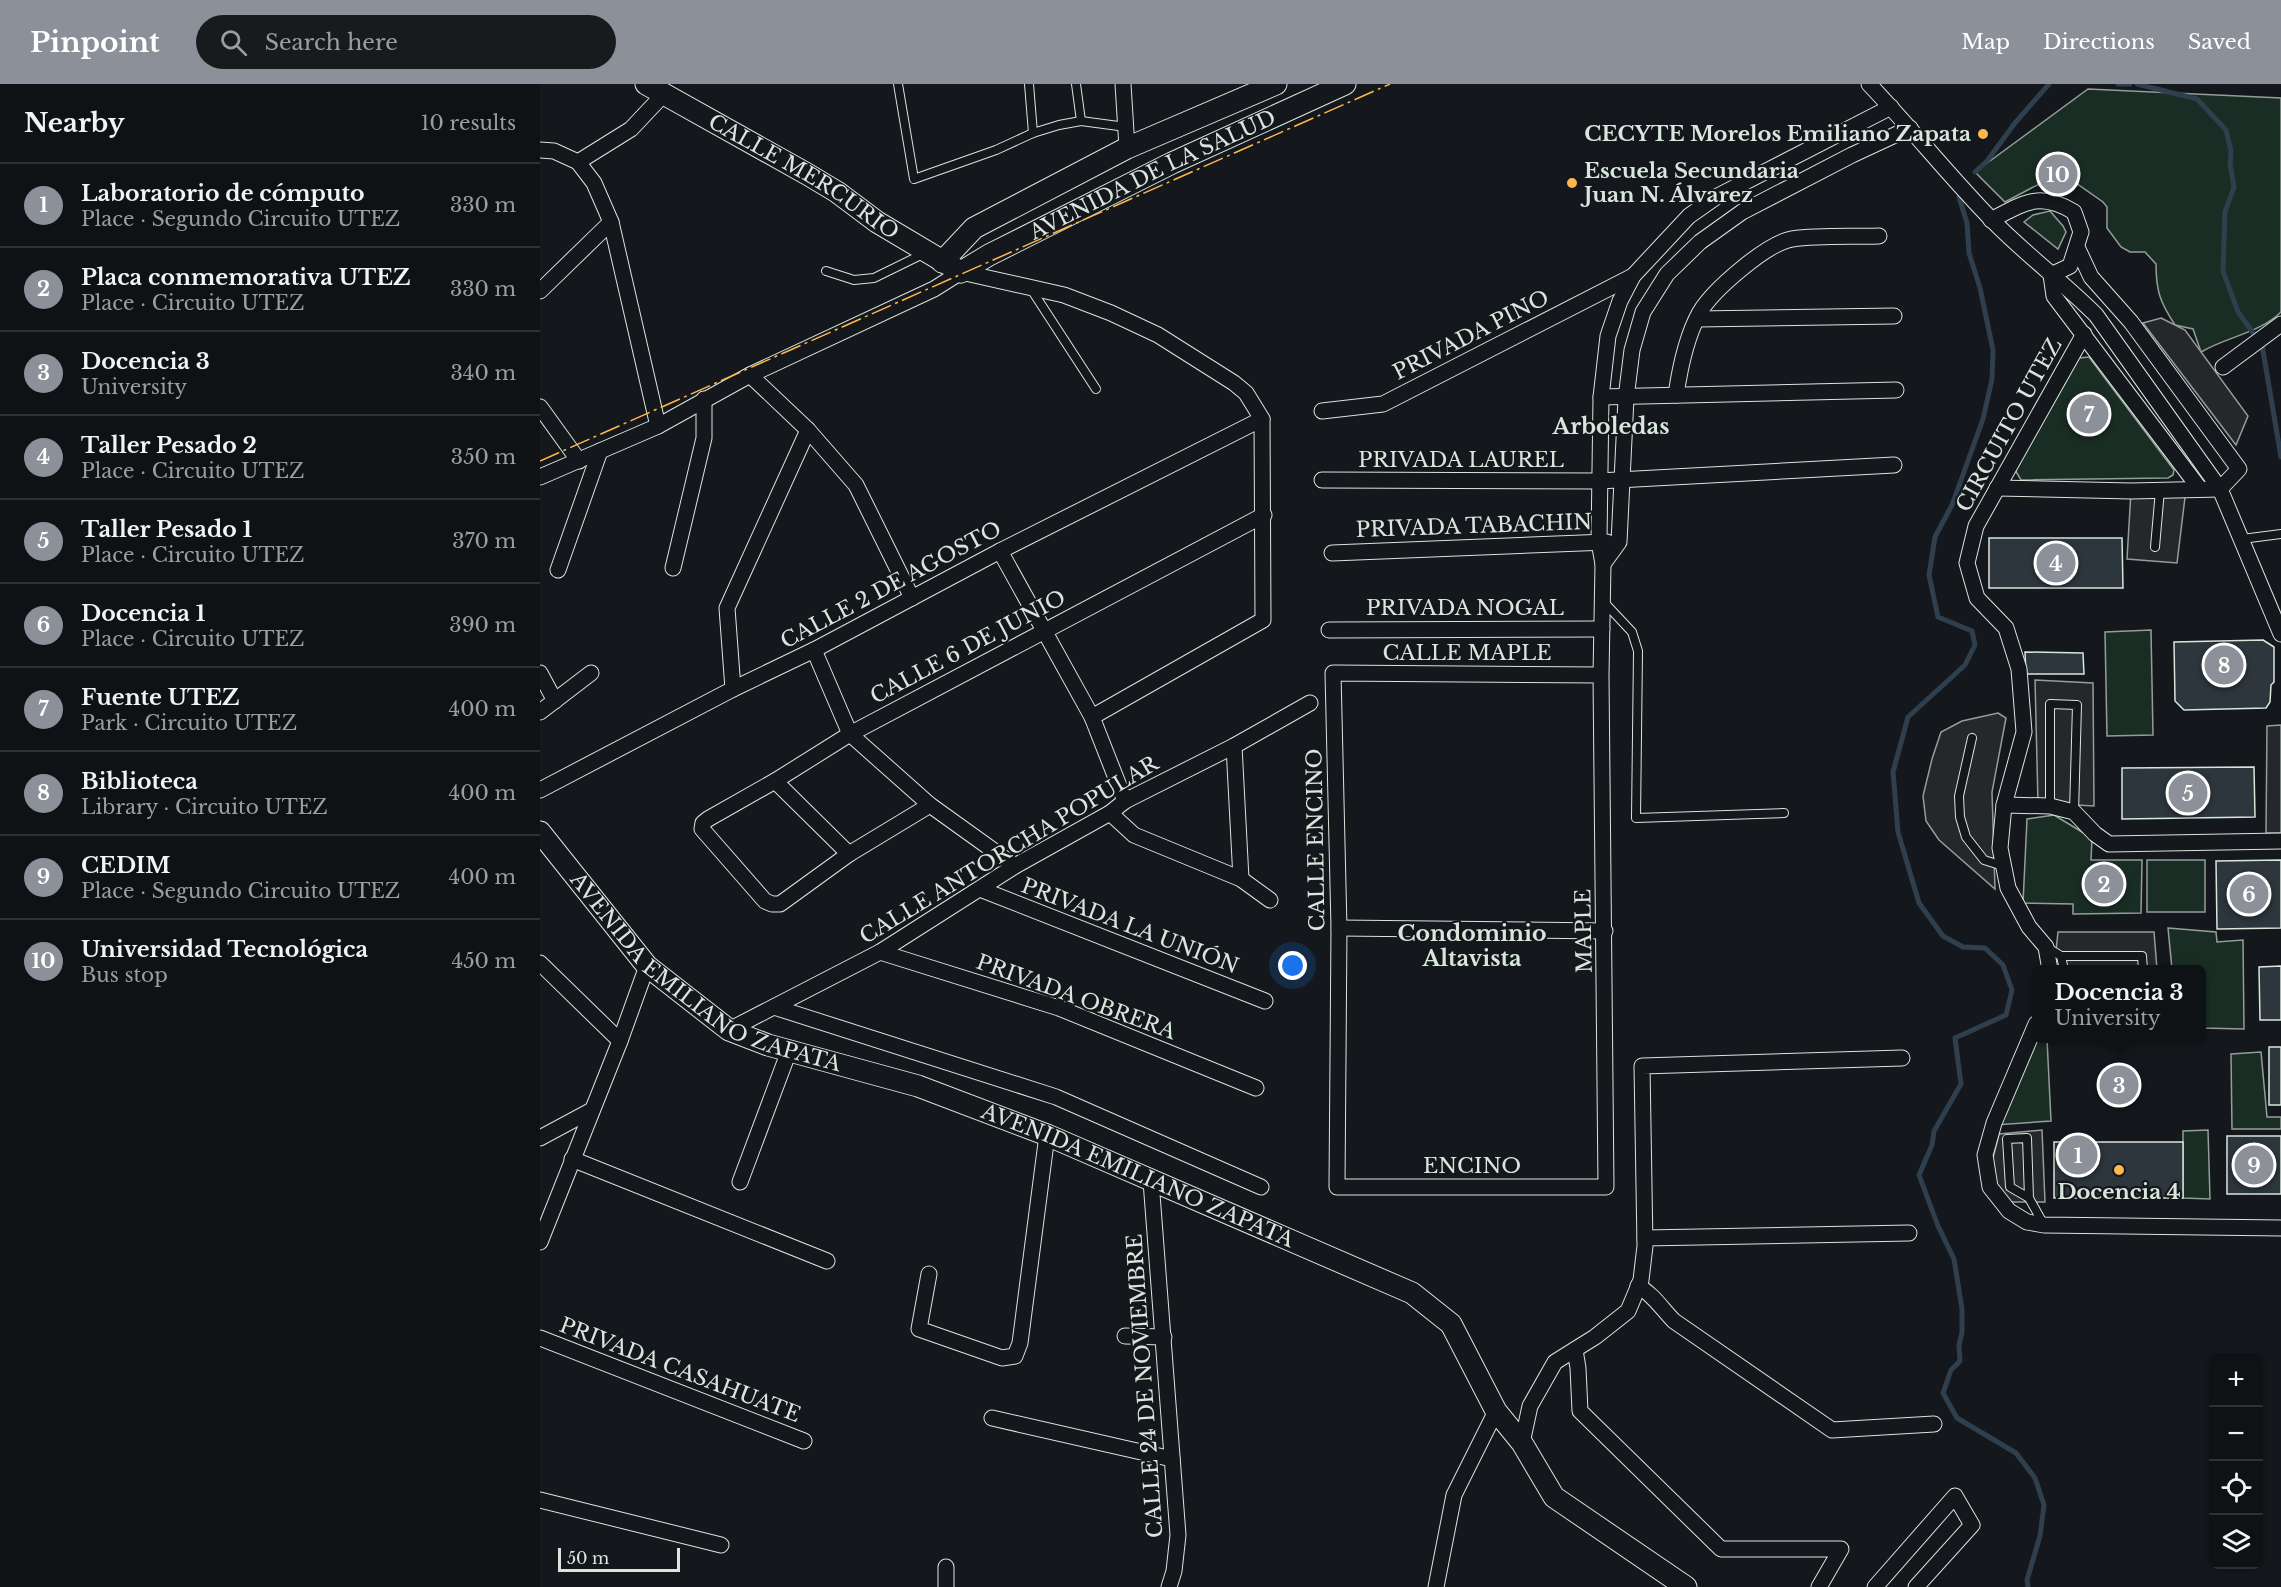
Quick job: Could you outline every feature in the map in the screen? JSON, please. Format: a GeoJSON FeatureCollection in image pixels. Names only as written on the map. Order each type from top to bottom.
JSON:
{"type":"FeatureCollection","features":[{"type":"Feature","properties":{"kind":"main road","name":"AVENIDA DE LA SALUD"},"geometry":{"type":"LineString","coordinates":[[934,257],[974,228],[1127,148],[1276,84]]}},
{"type":"Feature","properties":{"kind":"main road","name":"AVENIDA DE LA SALUD"},"geometry":{"type":"LineString","coordinates":[[961,272],[989,255],[1172,164],[1345,84]]}},
{"type":"Feature","properties":{"kind":"main road","name":"CALLE MERCURIO"},"geometry":{"type":"LineString","coordinates":[[655,89],[837,192],[857,208],[961,272]]}},
{"type":"Feature","properties":{"kind":"main road","name":"AVENIDA EMILIANO ZAPATA"},"geometry":{"type":"LineString","coordinates":[[540,832],[647,966],[729,1030],[789,1051],[918,1086],[1047,1135],[1412,1293],[1451,1324],[1496,1411],[1522,1443],[1554,1497],[1686,1587]]}},
{"type":"Feature","properties":{"kind":"street"},"geometry":{"type":"LineString","coordinates":[[1123,84],[1127,148]]}},
{"type":"Feature","properties":{"kind":"street"},"geometry":{"type":"LineString","coordinates":[[1869,84],[1911,128],[1991,220],[2097,315],[2220,489],[2281,634]]}},
{"type":"Feature","properties":{"kind":"street","name":"CALLE MERCURIO"},"geometry":{"type":"LineString","coordinates":[[578,162],[631,129],[655,89]]}},
{"type":"Feature","properties":{"kind":"street"},"geometry":{"type":"LineString","coordinates":[[1633,276],[1689,216],[1716,197],[1891,107]]}},
{"type":"Feature","properties":{"kind":"street"},"geometry":{"type":"LineString","coordinates":[[1603,564],[1619,542],[1626,398],[1632,350],[1643,312],[1667,274],[1700,242],[1742,212],[1852,155],[1911,128]]}},
{"type":"Feature","properties":{"kind":"street"},"geometry":{"type":"LineString","coordinates":[[540,150],[554,151],[578,162],[594,183],[611,222],[658,426]]}},
{"type":"Feature","properties":{"kind":"street"},"geometry":{"type":"LineString","coordinates":[[1991,220],[2021,204],[2034,201],[2057,202],[2074,212],[2081,232],[2077,247],[2070,266],[2051,275]]}},
{"type":"Feature","properties":{"kind":"street"},"geometry":{"type":"LineString","coordinates":[[540,291],[611,222]]}},
{"type":"Feature","properties":{"kind":"street"},"geometry":{"type":"LineString","coordinates":[[1676,395],[1682,357],[1701,311],[1753,260],[1790,239],[1879,236]]}},
{"type":"Feature","properties":{"kind":"street"},"geometry":{"type":"LineString","coordinates":[[1997,488],[2220,489],[2239,469],[2131,322],[2091,276],[2077,247]]}},
{"type":"Feature","properties":{"kind":"street"},"geometry":{"type":"LineString","coordinates":[[934,257],[934,288]]}},
{"type":"Feature","properties":{"kind":"street"},"geometry":{"type":"LineString","coordinates":[[540,477],[658,426],[750,375],[934,288],[961,272],[1064,295],[1111,313],[1158,335],[1234,383],[1246,393],[1262,419],[1263,620],[1092,717]]}},
{"type":"Feature","properties":{"kind":"street"},"geometry":{"type":"LineString","coordinates":[[2051,275],[2054,296],[2200,489]]}},
{"type":"Feature","properties":{"kind":"street","name":"MAPLE"},"geometry":{"type":"LineString","coordinates":[[1606,1187],[1601,675],[1603,564],[1599,542],[1601,397],[1608,336],[1620,301],[1633,276]]}},
{"type":"Feature","properties":{"kind":"street","name":"PRIVADA PINO"},"geometry":{"type":"LineString","coordinates":[[1322,411],[1383,404],[1633,276]]}},
{"type":"Feature","properties":{"kind":"street"},"geometry":{"type":"LineString","coordinates":[[1697,319],[1894,316]]}},
{"type":"Feature","properties":{"kind":"street"},"geometry":{"type":"LineString","coordinates":[[2223,367],[2281,324]]}},
{"type":"Feature","properties":{"kind":"street","name":"CIRCUITO UTEZ"},"geometry":{"type":"LineString","coordinates":[[2046,947],[2030,927],[2008,888],[2000,848],[2004,805],[2024,732],[2019,669],[2006,628],[1977,598],[1967,563],[1976,525],[2084,334]]}},
{"type":"Feature","properties":{"kind":"street"},"geometry":{"type":"LineString","coordinates":[[750,375],[808,430],[856,485],[912,598]]}},
{"type":"Feature","properties":{"kind":"street"},"geometry":{"type":"LineString","coordinates":[[1601,397],[1896,390]]}},
{"type":"Feature","properties":{"kind":"street"},"geometry":{"type":"LineString","coordinates":[[673,568],[704,438],[704,399]]}},
{"type":"Feature","properties":{"kind":"street"},"geometry":{"type":"LineString","coordinates":[[540,407],[579,461]]}},
{"type":"Feature","properties":{"kind":"street","name":"CALLE 2 DE AGOSTO"},"geometry":{"type":"LineString","coordinates":[[540,790],[733,689],[814,650],[1000,551],[1262,419]]}},
{"type":"Feature","properties":{"kind":"street"},"geometry":{"type":"LineString","coordinates":[[733,689],[727,608],[808,430]]}},
{"type":"Feature","properties":{"kind":"street"},"geometry":{"type":"LineString","coordinates":[[558,570],[600,451]]}},
{"type":"Feature","properties":{"kind":"street"},"geometry":{"type":"LineString","coordinates":[[1623,480],[1894,465]]}},
{"type":"Feature","properties":{"kind":"street","name":"PRIVADA LAUREL"},"geometry":{"type":"LineString","coordinates":[[1322,480],[1623,480]]}},
{"type":"Feature","properties":{"kind":"street","name":"CALLE 6 DE JUNIO"},"geometry":{"type":"LineString","coordinates":[[849,854],[780,904],[772,904],[765,901],[702,829],[703,823],[850,734],[1264,515]]}},
{"type":"Feature","properties":{"kind":"street","name":"PRIVADA TABACHIN"},"geometry":{"type":"LineString","coordinates":[[1332,553],[1619,542]]}},
{"type":"Feature","properties":{"kind":"street"},"geometry":{"type":"LineString","coordinates":[[1000,551],[1092,717],[1125,801]]}},
{"type":"Feature","properties":{"kind":"street","name":"PRIVADA NOGAL"},"geometry":{"type":"LineString","coordinates":[[1329,630],[1602,629]]}},
{"type":"Feature","properties":{"kind":"street"},"geometry":{"type":"LineString","coordinates":[[814,650],[850,734],[930,805],[1015,866]]}},
{"type":"Feature","properties":{"kind":"street"},"geometry":{"type":"LineString","coordinates":[[540,673],[555,700]]}},
{"type":"Feature","properties":{"kind":"street"},"geometry":{"type":"LineString","coordinates":[[540,712],[591,673]]}},
{"type":"Feature","properties":{"kind":"street","name":"CALLE MAPLE"},"geometry":{"type":"LineString","coordinates":[[1334,673],[1601,675]]}},
{"type":"Feature","properties":{"kind":"street","name":"CALLE ENCINO"},"geometry":{"type":"LineString","coordinates":[[1334,673],[1339,928],[1337,1187]]}},
{"type":"Feature","properties":{"kind":"street","name":"CALLE ANTORCHA POPULAR"},"geometry":{"type":"LineString","coordinates":[[729,1030],[880,952],[1015,866],[1110,813],[1125,801],[1234,746],[1310,703]]}},
{"type":"Feature","properties":{"kind":"street"},"geometry":{"type":"LineString","coordinates":[[1234,746],[1241,879]]}},
{"type":"Feature","properties":{"kind":"street"},"geometry":{"type":"LineString","coordinates":[[775,781],[849,854],[930,805]]}},
{"type":"Feature","properties":{"kind":"street"},"geometry":{"type":"LineString","coordinates":[[2004,805],[2050,806],[2074,812],[2095,834],[2109,844],[2281,841]]}},
{"type":"Feature","properties":{"kind":"street"},"geometry":{"type":"LineString","coordinates":[[1110,813],[1134,835],[1241,879],[1270,900]]}},
{"type":"Feature","properties":{"kind":"street","name":"PRIVADA LA UNIÓN"},"geometry":{"type":"LineString","coordinates":[[980,889],[1265,1001]]}},
{"type":"Feature","properties":{"kind":"street"},"geometry":{"type":"LineString","coordinates":[[1339,928],[1605,931]]}},
{"type":"Feature","properties":{"kind":"street"},"geometry":{"type":"LineString","coordinates":[[2046,947],[2049,965]]}},
{"type":"Feature","properties":{"kind":"street","name":"PRIVADA OBRERA"},"geometry":{"type":"LineString","coordinates":[[880,952],[1059,1008],[1256,1088]]}},
{"type":"Feature","properties":{"kind":"street"},"geometry":{"type":"LineString","coordinates":[[540,963],[620,1041]]}},
{"type":"Feature","properties":{"kind":"street"},"geometry":{"type":"LineString","coordinates":[[540,1242],[620,1041],[647,966]]}},
{"type":"Feature","properties":{"kind":"street"},"geometry":{"type":"LineString","coordinates":[[774,1007],[1056,1097],[1261,1187]]}},
{"type":"Feature","properties":{"kind":"street"},"geometry":{"type":"LineString","coordinates":[[2032,1036],[1994,1123],[1984,1155],[1990,1187],[2008,1211],[2027,1222],[2044,1225],[2281,1228]]}},
{"type":"Feature","properties":{"kind":"street"},"geometry":{"type":"LineString","coordinates":[[740,1182],[789,1051]]}},
{"type":"Feature","properties":{"kind":"street"},"geometry":{"type":"LineString","coordinates":[[1522,1443],[1530,1406],[1556,1362],[1595,1337],[1628,1311],[1641,1280],[1645,1238],[1642,1066],[1902,1058]]}},
{"type":"Feature","properties":{"kind":"street"},"geometry":{"type":"LineString","coordinates":[[540,1138],[592,1110]]}},
{"type":"Feature","properties":{"kind":"street"},"geometry":{"type":"LineString","coordinates":[[929,1274],[919,1329],[1002,1358],[1015,1356],[1020,1343],[1047,1135]]}},
{"type":"Feature","properties":{"kind":"street"},"geometry":{"type":"LineString","coordinates":[[572,1159],[827,1262]]}},
{"type":"Feature","properties":{"kind":"street","name":"CALLE 24 DE NOVIEMBRE"},"geometry":{"type":"LineString","coordinates":[[1151,1181],[1178,1535],[1174,1571],[1169,1587]]}},
{"type":"Feature","properties":{"kind":"street","name":"ENCINO"},"geometry":{"type":"LineString","coordinates":[[1337,1187],[1606,1187]]}},
{"type":"Feature","properties":{"kind":"street"},"geometry":{"type":"LineString","coordinates":[[1645,1238],[1909,1233]]}},
{"type":"Feature","properties":{"kind":"street"},"geometry":{"type":"LineString","coordinates":[[1638,1286],[1651,1292],[1658,1305],[1674,1321],[1832,1430],[1934,1424]]}},
{"type":"Feature","properties":{"kind":"street"},"geometry":{"type":"LineString","coordinates":[[1125,1336],[1164,1337]]}},
{"type":"Feature","properties":{"kind":"street","name":"PRIVADA CASAHUATE"},"geometry":{"type":"LineString","coordinates":[[540,1338],[804,1441]]}},
{"type":"Feature","properties":{"kind":"street"},"geometry":{"type":"LineString","coordinates":[[1575,1350],[1580,1411],[1721,1550],[1841,1549],[1819,1587]]}},
{"type":"Feature","properties":{"kind":"street"},"geometry":{"type":"LineString","coordinates":[[1436,1587],[1454,1495],[1496,1411]]}},
{"type":"Feature","properties":{"kind":"street"},"geometry":{"type":"LineString","coordinates":[[992,1418],[1172,1459]]}},
{"type":"Feature","properties":{"kind":"street"},"geometry":{"type":"LineString","coordinates":[[1875,1587],[1955,1496],[1972,1525],[1916,1587]]}},
{"type":"Feature","properties":{"kind":"street"},"geometry":{"type":"LineString","coordinates":[[540,1500],[721,1545]]}},
{"type":"Feature","properties":{"kind":"street"},"geometry":{"type":"LineString","coordinates":[[946,1567],[946,1587]]}},
{"type":"Feature","properties":{"kind":"lane"},"geometry":{"type":"LineString","coordinates":[[898,84],[914,178],[996,150],[1034,133],[1081,121],[1126,127]]}},
{"type":"Feature","properties":{"kind":"lane"},"geometry":{"type":"LineString","coordinates":[[1029,84],[1034,133]]}},
{"type":"Feature","properties":{"kind":"lane"},"geometry":{"type":"LineString","coordinates":[[1076,84],[1081,121]]}},
{"type":"Feature","properties":{"kind":"lane"},"geometry":{"type":"LineString","coordinates":[[826,271],[854,280],[874,278],[934,257]]}},
{"type":"Feature","properties":{"kind":"lane"},"geometry":{"type":"LineString","coordinates":[[1031,289],[1096,389]]}},
{"type":"Feature","properties":{"kind":"lane"},"geometry":{"type":"LineString","coordinates":[[2155,547],[2160,490]]}},
{"type":"Feature","properties":{"kind":"lane"},"geometry":{"type":"LineString","coordinates":[[2242,539],[2281,534]]}},
{"type":"Feature","properties":{"kind":"lane"},"geometry":{"type":"LineString","coordinates":[[1602,599],[1632,632],[1638,651],[1636,818],[1784,813]]}},
{"type":"Feature","properties":{"kind":"lane"},"geometry":{"type":"LineString","coordinates":[[2050,806],[2050,704],[2077,705],[2074,812]]}},
{"type":"Feature","properties":{"kind":"lane"},"geometry":{"type":"LineString","coordinates":[[1972,738],[1959,796],[1960,817],[1966,837],[1984,860],[2004,867]]}},
{"type":"Feature","properties":{"kind":"lane"},"geometry":{"type":"LineString","coordinates":[[2046,947],[2061,956],[2142,956],[2143,965]]}},
{"type":"Feature","properties":{"kind":"lane"},"geometry":{"type":"LineString","coordinates":[[2061,956],[2063,965]]}},
{"type":"Feature","properties":{"kind":"lane"},"geometry":{"type":"LineString","coordinates":[[2029,1198],[2010,1187],[2007,1139],[2027,1138],[2029,1198],[2044,1225]]}},
{"type":"Feature","properties":{"kind":"green space"},"geometry":{"type":"Polygon","coordinates":[[[2088,89],[2281,98],[2281,312],[2273,319],[2201,352],[2193,329],[2175,325],[2166,310],[2158,289],[2156,264],[2145,252],[2130,252],[2121,247],[2107,228],[2107,207],[2103,202],[2070,179],[2058,174],[2005,202],[1975,172],[2088,89]]]}},
{"type":"Feature","properties":{"kind":"green space"},"geometry":{"type":"Polygon","coordinates":[[[2050,211],[2066,232],[2058,249],[2024,222],[2033,215],[2050,211]]]}},
{"type":"Feature","properties":{"kind":"green space"},"geometry":{"type":"Polygon","coordinates":[[[2089,357],[2174,470],[2173,475],[2168,478],[2021,480],[2015,470],[2079,358],[2089,357]]]}},
{"type":"Feature","properties":{"kind":"green space"},"geometry":{"type":"Polygon","coordinates":[[[2151,630],[2153,735],[2107,736],[2105,632],[2151,630]]]}},
{"type":"Feature","properties":{"kind":"green space"},"geometry":{"type":"Polygon","coordinates":[[[2054,815],[2092,838],[2091,860],[2142,860],[2141,913],[2073,914],[2073,904],[2023,903],[2027,819],[2054,815]]]}},
{"type":"Feature","properties":{"kind":"green space"},"geometry":{"type":"Polygon","coordinates":[[[2147,860],[2205,860],[2205,912],[2147,912],[2147,860]]]}},
{"type":"Feature","properties":{"kind":"green space"},"geometry":{"type":"Polygon","coordinates":[[[2168,928],[2216,932],[2217,942],[2243,940],[2244,1029],[2206,1028],[2206,965],[2172,965],[2168,928]]]}},
{"type":"Feature","properties":{"kind":"green space"},"geometry":{"type":"Polygon","coordinates":[[[2034,1043],[2047,1043],[2051,1121],[1995,1125],[2034,1043]]]}},
{"type":"Feature","properties":{"kind":"green space"},"geometry":{"type":"Polygon","coordinates":[[[2261,1052],[2267,1117],[2281,1117],[2281,1129],[2232,1129],[2231,1054],[2261,1052]]]}},
{"type":"Feature","properties":{"kind":"green space"},"geometry":{"type":"Polygon","coordinates":[[[2208,1130],[2210,1199],[2183,1198],[2183,1131],[2208,1130]]]}},
{"type":"Feature","properties":{"kind":"shaded area"},"geometry":{"type":"Polygon","coordinates":[[[2161,318],[2185,330],[2248,416],[2236,445],[2143,323],[2161,318]]]}},
{"type":"Feature","properties":{"kind":"shaded area"},"geometry":{"type":"Polygon","coordinates":[[[2186,489],[2177,563],[2127,559],[2131,491],[2186,489]]]}},
{"type":"Feature","properties":{"kind":"shaded area"},"geometry":{"type":"Polygon","coordinates":[[[2035,680],[2093,683],[2094,806],[2038,803],[2035,680]]]}},
{"type":"Feature","properties":{"kind":"shaded area"},"geometry":{"type":"Polygon","coordinates":[[[1998,713],[2006,718],[1992,792],[1995,889],[1939,840],[1926,821],[1923,796],[1941,732],[1962,721],[1998,713]]]}},
{"type":"Feature","properties":{"kind":"shaded area"},"geometry":{"type":"Polygon","coordinates":[[[2281,725],[2281,833],[2266,833],[2267,726],[2281,725]]]}},
{"type":"Feature","properties":{"kind":"shaded area"},"geometry":{"type":"Polygon","coordinates":[[[2058,932],[2154,932],[2157,965],[2055,965],[2058,932]]]}},
{"type":"Feature","properties":{"kind":"shaded area"},"geometry":{"type":"Polygon","coordinates":[[[2042,1130],[2045,1202],[2009,1202],[1995,1185],[1991,1166],[1999,1134],[2042,1130]]]}},
{"type":"Feature","properties":{"kind":"building"},"geometry":{"type":"Polygon","coordinates":[[[1989,538],[2122,538],[2123,588],[1989,588],[1989,538]]]}},
{"type":"Feature","properties":{"kind":"building"},"geometry":{"type":"Polygon","coordinates":[[[2263,640],[2274,647],[2274,682],[2271,685],[2270,702],[2266,708],[2184,710],[2175,701],[2174,642],[2263,640]]]}},
{"type":"Feature","properties":{"kind":"building"},"geometry":{"type":"Polygon","coordinates":[[[2025,652],[2083,653],[2084,674],[2026,674],[2025,652]]]}},
{"type":"Feature","properties":{"kind":"building"},"geometry":{"type":"Polygon","coordinates":[[[2254,767],[2255,817],[2122,819],[2122,768],[2254,767]]]}},
{"type":"Feature","properties":{"kind":"building"},"geometry":{"type":"Polygon","coordinates":[[[2281,860],[2281,928],[2217,929],[2216,861],[2281,860]]]}},
{"type":"Feature","properties":{"kind":"building"},"geometry":{"type":"Polygon","coordinates":[[[2281,966],[2281,1020],[2260,1020],[2259,967],[2281,966]]]}},
{"type":"Feature","properties":{"kind":"building"},"geometry":{"type":"Polygon","coordinates":[[[2269,1047],[2281,1047],[2281,1105],[2269,1105],[2269,1047]]]}},
{"type":"Feature","properties":{"kind":"building"},"geometry":{"type":"Polygon","coordinates":[[[2227,1136],[2281,1136],[2281,1194],[2227,1194],[2227,1136]]]}},
{"type":"Feature","properties":{"kind":"building","name":"Docencia 4"},"geometry":{"type":"Polygon","coordinates":[[[2054,1142],[2183,1142],[2183,1198],[2054,1198],[2054,1142]]]}},
{"type":"Feature","properties":{"kind":"building"},"geometry":{"type":"Polygon","coordinates":[[[2063,1147],[2092,1148],[2093,1163],[2063,1163],[2063,1147]]]}},
{"type":"Feature","properties":{"kind":"waterway"},"geometry":{"type":"LineString","coordinates":[[1975,172],[1987,161],[2015,123],[2049,84]]}},
{"type":"Feature","properties":{"kind":"waterway"},"geometry":{"type":"LineString","coordinates":[[2118,84],[2130,84]]}},
{"type":"Feature","properties":{"kind":"waterway"},"geometry":{"type":"LineString","coordinates":[[2137,84],[2197,99],[2226,130],[2231,151],[2230,164],[2234,187],[2225,212],[2223,271],[2238,312],[2262,345],[2281,457]]}},
{"type":"Feature","properties":{"kind":"waterway"},"geometry":{"type":"LineString","coordinates":[[1959,197],[1967,223],[1969,253],[1980,288],[1993,350],[1992,379],[1983,419],[1952,505],[1935,537],[1929,575],[1938,617],[1972,631],[1975,645],[1965,665],[1908,717],[1893,772],[1898,832],[1919,903],[1943,936],[1963,947],[1985,948],[2003,965],[2012,990],[2006,1015],[1955,1038],[1961,1084],[1934,1131],[1932,1145],[1919,1175],[1938,1226],[1954,1259],[1962,1309],[1960,1361],[1951,1370],[1943,1393],[1957,1418],[2016,1453],[2035,1478],[2044,1505],[2040,1536],[2027,1580],[2028,1587]]}},
{"type":"Feature","properties":{"kind":"power"},"geometry":{"type":"LineString","coordinates":[[540,461],[1390,84]]}},
{"type":"Feature","properties":{"kind":"place","name":"CECYTE Morelos Emiliano Zapata"},"geometry":{"type":"Point","coordinates":[1983,134]}},
{"type":"Feature","properties":{"kind":"place","name":"Universidad Tecnológica"},"geometry":{"type":"Point","coordinates":[2058,174]}},
{"type":"Feature","properties":{"kind":"place","name":"Escuela Secundaria Juan N. Álvarez"},"geometry":{"type":"Point","coordinates":[1572,183]}},
{"type":"Feature","properties":{"kind":"place","name":"Fuente UTEZ"},"geometry":{"type":"Point","coordinates":[2089,414]}},
{"type":"Feature","properties":{"kind":"place","name":"Taller Pesado 2"},"geometry":{"type":"Point","coordinates":[2056,563]}},
{"type":"Feature","properties":{"kind":"place","name":"Biblioteca"},"geometry":{"type":"Point","coordinates":[2224,665]}},
{"type":"Feature","properties":{"kind":"place","name":"Taller Pesado 1"},"geometry":{"type":"Point","coordinates":[2188,793]}},
{"type":"Feature","properties":{"kind":"place","name":"Placa conmemorativa UTEZ"},"geometry":{"type":"Point","coordinates":[2104,884]}},
{"type":"Feature","properties":{"kind":"place","name":"Docencia 1"},"geometry":{"type":"Point","coordinates":[2249,894]}},
{"type":"Feature","properties":{"kind":"place","name":"Docencia 3"},"geometry":{"type":"Point","coordinates":[2119,1085]}},
{"type":"Feature","properties":{"kind":"place","name":"Laboratorio de cómputo"},"geometry":{"type":"Point","coordinates":[2078,1155]}},
{"type":"Feature","properties":{"kind":"place","name":"CEDIM"},"geometry":{"type":"Point","coordinates":[2254,1165]}},
{"type":"Feature","properties":{"kind":"place","name":"Docencia 4"},"geometry":{"type":"Point","coordinates":[2119,1170]}},
{"type":"Feature","properties":{"kind":"district","name":"Arboledas"},"geometry":{"type":"Point","coordinates":[1611,426]}},
{"type":"Feature","properties":{"kind":"district","name":"Condominio Altavista"},"geometry":{"type":"Point","coordinates":[1472,946]}}]}
